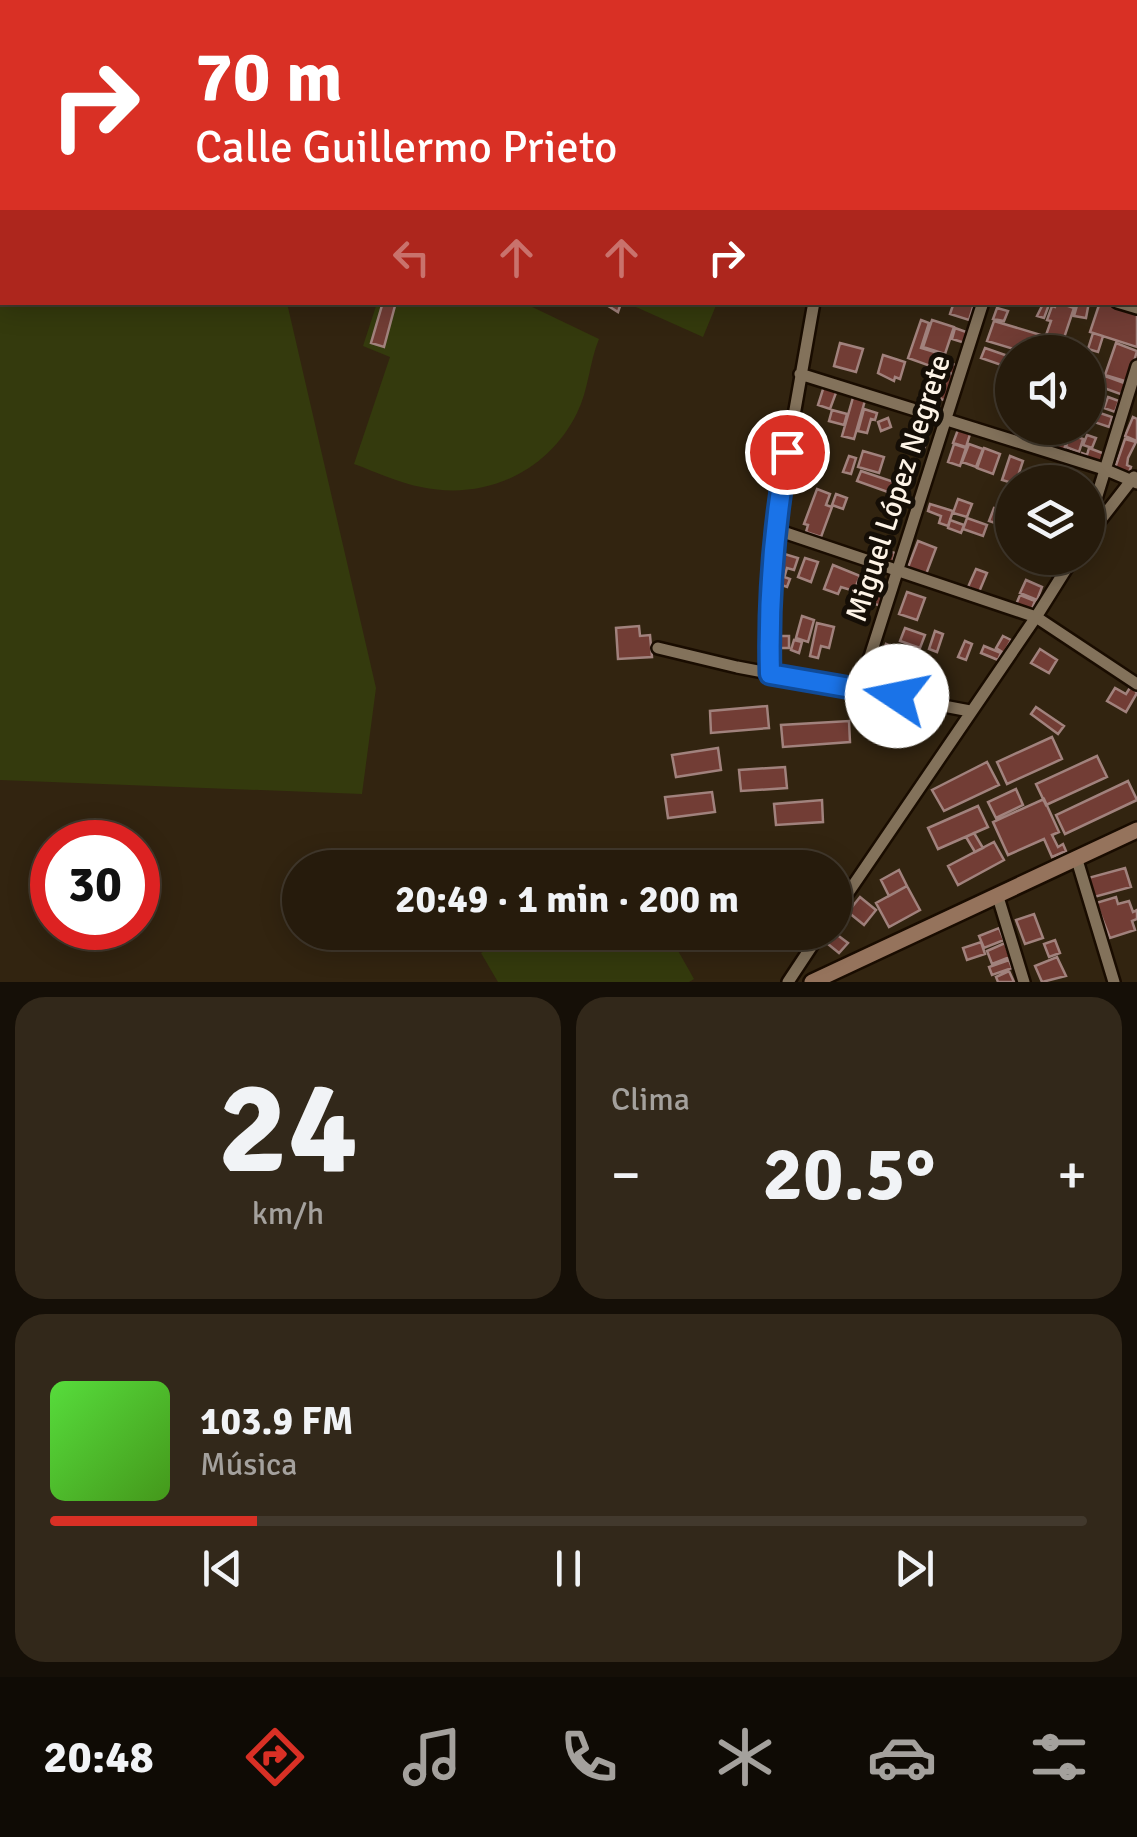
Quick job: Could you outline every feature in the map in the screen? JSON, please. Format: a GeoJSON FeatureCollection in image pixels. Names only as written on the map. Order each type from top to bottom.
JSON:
{"type":"FeatureCollection","features":[{"type":"Feature","properties":{"kind":"main road"},"geometry":{"type":"LineString","coordinates":[[812,982],[1137,830]]}},
{"type":"Feature","properties":{"kind":"street"},"geometry":{"type":"LineString","coordinates":[[770,674],[774,529],[813,305]]}},
{"type":"Feature","properties":{"kind":"street","name":"Miguel López Negrete"},"geometry":{"type":"LineString","coordinates":[[860,688],[983,305]]}},
{"type":"Feature","properties":{"kind":"street"},"geometry":{"type":"LineString","coordinates":[[1105,466],[1137,366]]}},
{"type":"Feature","properties":{"kind":"street"},"geometry":{"type":"LineString","coordinates":[[800,374],[1091,465]]}},
{"type":"Feature","properties":{"kind":"street"},"geometry":{"type":"LineString","coordinates":[[1105,469],[1135,479],[1105,515]]}},
{"type":"Feature","properties":{"kind":"street"},"geometry":{"type":"LineString","coordinates":[[774,529],[1036,617],[1137,684]]}},
{"type":"Feature","properties":{"kind":"street"},"geometry":{"type":"LineString","coordinates":[[852,887],[1062,575]]}},
{"type":"Feature","properties":{"kind":"street"},"geometry":{"type":"LineString","coordinates":[[658,648],[770,674],[970,710]]}},
{"type":"Feature","properties":{"kind":"street"},"geometry":{"type":"LineString","coordinates":[[1078,860],[1114,982]]}},
{"type":"Feature","properties":{"kind":"street"},"geometry":{"type":"LineString","coordinates":[[998,898],[1024,982]]}},
{"type":"Feature","properties":{"kind":"street"},"geometry":{"type":"LineString","coordinates":[[788,982],[809,950]]}},
{"type":"Feature","properties":{"kind":"green space"},"geometry":{"type":"Polygon","coordinates":[[[0,305],[287,305],[376,688],[362,794],[0,780],[0,305]]]}},
{"type":"Feature","properties":{"kind":"green space"},"geometry":{"type":"Polygon","coordinates":[[[376,305],[528,305],[599,339],[581,404],[565,434],[532,466],[491,485],[468,490],[413,485],[354,464],[390,357],[363,346],[376,305]]]}},
{"type":"Feature","properties":{"kind":"green space"},"geometry":{"type":"Polygon","coordinates":[[[631,305],[716,305],[703,337],[631,305]]]}},
{"type":"Feature","properties":{"kind":"green space"},"geometry":{"type":"Polygon","coordinates":[[[678,950],[694,979],[498,982],[481,953],[678,950]]]}},
{"type":"Feature","properties":{"kind":"building"},"geometry":{"type":"Polygon","coordinates":[[[382,305],[395,305],[384,347],[371,343],[382,305]]]}},
{"type":"Feature","properties":{"kind":"building"},"geometry":{"type":"Polygon","coordinates":[[[953,305],[974,305],[969,320],[950,314],[953,305]]]}},
{"type":"Feature","properties":{"kind":"building"},"geometry":{"type":"Polygon","coordinates":[[[1042,305],[1049,305],[1044,318],[1037,316],[1042,305]]]}},
{"type":"Feature","properties":{"kind":"building"},"geometry":{"type":"Polygon","coordinates":[[[1077,305],[1088,305],[1086,318],[1074,316],[1077,305]]]}},
{"type":"Feature","properties":{"kind":"building"},"geometry":{"type":"Polygon","coordinates":[[[1099,305],[1137,312],[1137,347],[1090,332],[1099,305]]]}},
{"type":"Feature","properties":{"kind":"building"},"geometry":{"type":"Polygon","coordinates":[[[1052,306],[1074,308],[1065,335],[1046,335],[1052,306]]]}},
{"type":"Feature","properties":{"kind":"building"},"geometry":{"type":"Polygon","coordinates":[[[997,308],[1008,311],[1004,321],[993,319],[997,308]]]}},
{"type":"Feature","properties":{"kind":"building"},"geometry":{"type":"Polygon","coordinates":[[[921,320],[929,323],[921,348],[938,353],[933,367],[908,358],[921,320]]]}},
{"type":"Feature","properties":{"kind":"building"},"geometry":{"type":"Polygon","coordinates":[[[932,320],[954,327],[945,354],[923,347],[932,320]]]}},
{"type":"Feature","properties":{"kind":"building"},"geometry":{"type":"Polygon","coordinates":[[[994,321],[1041,335],[995,335],[995,343],[987,341],[994,321]]]}},
{"type":"Feature","properties":{"kind":"building"},"geometry":{"type":"Polygon","coordinates":[[[955,328],[969,333],[965,343],[952,339],[955,328]]]}},
{"type":"Feature","properties":{"kind":"building"},"geometry":{"type":"Polygon","coordinates":[[[840,343],[863,349],[856,372],[834,366],[840,343]]]}},
{"type":"Feature","properties":{"kind":"building"},"geometry":{"type":"Polygon","coordinates":[[[1116,343],[1137,351],[1128,382],[1105,375],[1116,343]]]}},
{"type":"Feature","properties":{"kind":"building"},"geometry":{"type":"Polygon","coordinates":[[[985,348],[995,351],[995,363],[981,358],[985,348]]]}},
{"type":"Feature","properties":{"kind":"building"},"geometry":{"type":"Polygon","coordinates":[[[883,355],[905,362],[900,379],[895,377],[894,381],[878,373],[883,355]]]}},
{"type":"Feature","properties":{"kind":"building"},"geometry":{"type":"Polygon","coordinates":[[[941,360],[961,367],[958,376],[938,369],[941,360]]]}},
{"type":"Feature","properties":{"kind":"building"},"geometry":{"type":"Polygon","coordinates":[[[948,373],[957,376],[949,401],[940,399],[948,373]]]}},
{"type":"Feature","properties":{"kind":"building"},"geometry":{"type":"Polygon","coordinates":[[[1105,376],[1127,384],[1123,395],[1105,388],[1105,376]]]}},
{"type":"Feature","properties":{"kind":"building"},"geometry":{"type":"Polygon","coordinates":[[[928,383],[942,388],[939,396],[926,392],[928,383]]]}},
{"type":"Feature","properties":{"kind":"building"},"geometry":{"type":"Polygon","coordinates":[[[824,386],[837,390],[830,409],[818,405],[824,386]]]}},
{"type":"Feature","properties":{"kind":"building"},"geometry":{"type":"Polygon","coordinates":[[[854,394],[866,397],[854,439],[842,436],[854,394]]]}},
{"type":"Feature","properties":{"kind":"building"},"geometry":{"type":"Polygon","coordinates":[[[1108,397],[1119,401],[1115,412],[1105,405],[1108,397]]]}},
{"type":"Feature","properties":{"kind":"building"},"geometry":{"type":"Polygon","coordinates":[[[864,409],[877,413],[867,433],[858,431],[864,409]]]}},
{"type":"Feature","properties":{"kind":"building"},"geometry":{"type":"Polygon","coordinates":[[[832,410],[847,414],[844,425],[829,421],[832,410]]]}},
{"type":"Feature","properties":{"kind":"building"},"geometry":{"type":"Polygon","coordinates":[[[1133,417],[1137,419],[1137,441],[1125,436],[1133,417]]]}},
{"type":"Feature","properties":{"kind":"building"},"geometry":{"type":"Polygon","coordinates":[[[888,418],[891,427],[881,431],[878,422],[888,418]]]}},
{"type":"Feature","properties":{"kind":"building"},"geometry":{"type":"Polygon","coordinates":[[[959,427],[971,431],[966,447],[953,443],[959,427]]]}},
{"type":"Feature","properties":{"kind":"building"},"geometry":{"type":"Polygon","coordinates":[[[913,430],[923,433],[922,438],[927,440],[924,449],[908,444],[913,430]]]}},
{"type":"Feature","properties":{"kind":"building"},"geometry":{"type":"Polygon","coordinates":[[[1125,439],[1136,442],[1128,458],[1129,473],[1115,468],[1125,439]]]}},
{"type":"Feature","properties":{"kind":"building"},"geometry":{"type":"Polygon","coordinates":[[[954,444],[966,448],[960,466],[948,462],[954,444]]]}},
{"type":"Feature","properties":{"kind":"building"},"geometry":{"type":"Polygon","coordinates":[[[969,444],[983,449],[976,467],[962,462],[969,444]]]}},
{"type":"Feature","properties":{"kind":"building"},"geometry":{"type":"Polygon","coordinates":[[[1053,445],[1065,445],[1063,453],[1053,449],[1053,445]]]}},
{"type":"Feature","properties":{"kind":"building"},"geometry":{"type":"Polygon","coordinates":[[[1067,445],[1081,445],[1079,452],[1067,445]]]}},
{"type":"Feature","properties":{"kind":"building"},"geometry":{"type":"Polygon","coordinates":[[[984,448],[1000,454],[993,474],[977,468],[984,448]]]}},
{"type":"Feature","properties":{"kind":"building"},"geometry":{"type":"Polygon","coordinates":[[[1089,448],[1105,454],[1101,465],[1080,458],[1082,453],[1087,455],[1089,448]]]}},
{"type":"Feature","properties":{"kind":"building"},"geometry":{"type":"Polygon","coordinates":[[[863,451],[884,457],[879,473],[858,467],[863,451]]]}},
{"type":"Feature","properties":{"kind":"building"},"geometry":{"type":"Polygon","coordinates":[[[849,456],[856,458],[851,474],[843,472],[849,456]]]}},
{"type":"Feature","properties":{"kind":"building"},"geometry":{"type":"Polygon","coordinates":[[[1010,456],[1023,461],[1022,465],[1007,465],[1010,456]]]}},
{"type":"Feature","properties":{"kind":"building"},"geometry":{"type":"Polygon","coordinates":[[[861,471],[900,484],[896,495],[857,481],[861,471]]]}},
{"type":"Feature","properties":{"kind":"building"},"geometry":{"type":"Polygon","coordinates":[[[817,489],[830,494],[826,505],[832,507],[821,537],[806,532],[808,525],[804,524],[817,489]]]}},
{"type":"Feature","properties":{"kind":"building"},"geometry":{"type":"Polygon","coordinates":[[[836,494],[847,498],[843,509],[832,505],[836,494]]]}},
{"type":"Feature","properties":{"kind":"building"},"geometry":{"type":"Polygon","coordinates":[[[958,499],[972,504],[967,517],[953,513],[958,499]]]}},
{"type":"Feature","properties":{"kind":"building"},"geometry":{"type":"Polygon","coordinates":[[[930,504],[953,511],[948,526],[939,523],[941,516],[928,511],[930,504]]]}},
{"type":"Feature","properties":{"kind":"building"},"geometry":{"type":"Polygon","coordinates":[[[967,518],[987,525],[983,536],[963,529],[967,518]]]}},
{"type":"Feature","properties":{"kind":"building"},"geometry":{"type":"Polygon","coordinates":[[[950,520],[964,525],[961,533],[948,528],[950,520]]]}},
{"type":"Feature","properties":{"kind":"building"},"geometry":{"type":"Polygon","coordinates":[[[918,541],[936,548],[925,577],[907,570],[918,541]]]}},
{"type":"Feature","properties":{"kind":"building"},"geometry":{"type":"Polygon","coordinates":[[[879,548],[895,553],[892,564],[876,559],[879,548]]]}},
{"type":"Feature","properties":{"kind":"building"},"geometry":{"type":"Polygon","coordinates":[[[781,553],[798,558],[794,570],[787,568],[785,575],[776,572],[781,553]]]}},
{"type":"Feature","properties":{"kind":"building"},"geometry":{"type":"Polygon","coordinates":[[[805,558],[818,562],[811,582],[798,577],[805,558]]]}},
{"type":"Feature","properties":{"kind":"building"},"geometry":{"type":"Polygon","coordinates":[[[833,565],[860,576],[854,591],[841,587],[838,594],[824,589],[833,565]]]}},
{"type":"Feature","properties":{"kind":"building"},"geometry":{"type":"Polygon","coordinates":[[[976,569],[987,573],[979,592],[968,587],[976,569]]]}},
{"type":"Feature","properties":{"kind":"building"},"geometry":{"type":"Polygon","coordinates":[[[776,574],[790,579],[787,587],[773,582],[776,574]]]}},
{"type":"Feature","properties":{"kind":"building"},"geometry":{"type":"Polygon","coordinates":[[[1026,580],[1042,587],[1037,600],[1020,593],[1026,580]]]}},
{"type":"Feature","properties":{"kind":"building"},"geometry":{"type":"Polygon","coordinates":[[[861,581],[886,589],[881,606],[856,598],[861,581]]]}},
{"type":"Feature","properties":{"kind":"building"},"geometry":{"type":"Polygon","coordinates":[[[907,592],[925,598],[917,620],[899,614],[907,592]]]}},
{"type":"Feature","properties":{"kind":"building"},"geometry":{"type":"Polygon","coordinates":[[[1020,595],[1035,601],[1030,614],[1015,607],[1020,595]]]}},
{"type":"Feature","properties":{"kind":"building"},"geometry":{"type":"Polygon","coordinates":[[[802,616],[814,620],[808,642],[796,638],[802,616]]]}},
{"type":"Feature","properties":{"kind":"building"},"geometry":{"type":"Polygon","coordinates":[[[817,623],[834,627],[829,648],[821,646],[818,658],[810,656],[817,623]]]}},
{"type":"Feature","properties":{"kind":"building"},"geometry":{"type":"Polygon","coordinates":[[[639,626],[640,636],[650,635],[652,657],[618,659],[616,628],[639,626]]]}},
{"type":"Feature","properties":{"kind":"building"},"geometry":{"type":"Polygon","coordinates":[[[905,628],[925,635],[920,648],[900,641],[905,628]]]}},
{"type":"Feature","properties":{"kind":"building"},"geometry":{"type":"Polygon","coordinates":[[[935,631],[943,634],[937,652],[929,649],[935,631]]]}},
{"type":"Feature","properties":{"kind":"building"},"geometry":{"type":"Polygon","coordinates":[[[776,636],[789,636],[789,648],[776,648],[776,636]]]}},
{"type":"Feature","properties":{"kind":"building"},"geometry":{"type":"Polygon","coordinates":[[[1003,636],[1011,640],[1004,653],[996,648],[1003,636]]]}},
{"type":"Feature","properties":{"kind":"building"},"geometry":{"type":"Polygon","coordinates":[[[794,640],[802,642],[799,653],[791,650],[794,640]]]}},
{"type":"Feature","properties":{"kind":"building"},"geometry":{"type":"Polygon","coordinates":[[[965,641],[972,644],[966,660],[958,657],[965,641]]]}},
{"type":"Feature","properties":{"kind":"building"},"geometry":{"type":"Polygon","coordinates":[[[886,644],[901,650],[896,666],[880,661],[886,644]]]}},
{"type":"Feature","properties":{"kind":"building"},"geometry":{"type":"Polygon","coordinates":[[[984,646],[1001,653],[998,660],[981,653],[984,646]]]}},
{"type":"Feature","properties":{"kind":"building"},"geometry":{"type":"Polygon","coordinates":[[[1040,649],[1057,660],[1049,673],[1031,663],[1040,649]]]}},
{"type":"Feature","properties":{"kind":"building"},"geometry":{"type":"Polygon","coordinates":[[[884,670],[897,675],[895,682],[881,677],[884,670]]]}},
{"type":"Feature","properties":{"kind":"building"},"geometry":{"type":"Polygon","coordinates":[[[1131,686],[1137,693],[1126,712],[1107,701],[1115,688],[1126,694],[1131,686]]]}},
{"type":"Feature","properties":{"kind":"building"},"geometry":{"type":"Polygon","coordinates":[[[767,706],[769,728],[711,733],[710,711],[767,706]]]}},
{"type":"Feature","properties":{"kind":"building"},"geometry":{"type":"Polygon","coordinates":[[[1036,707],[1064,726],[1058,734],[1031,714],[1036,707]]]}},
{"type":"Feature","properties":{"kind":"building"},"geometry":{"type":"Polygon","coordinates":[[[849,721],[850,742],[783,747],[781,725],[849,721]]]}},
{"type":"Feature","properties":{"kind":"building"},"geometry":{"type":"Polygon","coordinates":[[[1052,737],[1062,759],[1007,784],[997,762],[1052,737]]]}},
{"type":"Feature","properties":{"kind":"building"},"geometry":{"type":"Polygon","coordinates":[[[718,748],[721,770],[676,777],[672,755],[718,748]]]}},
{"type":"Feature","properties":{"kind":"building"},"geometry":{"type":"Polygon","coordinates":[[[1097,756],[1107,777],[1046,805],[1036,784],[1097,756]]]}},
{"type":"Feature","properties":{"kind":"building"},"geometry":{"type":"Polygon","coordinates":[[[987,762],[999,785],[944,811],[932,790],[987,762]]]}},
{"type":"Feature","properties":{"kind":"building"},"geometry":{"type":"Polygon","coordinates":[[[785,767],[787,788],[741,791],[739,770],[785,767]]]}},
{"type":"Feature","properties":{"kind":"building"},"geometry":{"type":"Polygon","coordinates":[[[1128,781],[1137,800],[1065,834],[1056,815],[1128,781]]]}},
{"type":"Feature","properties":{"kind":"building"},"geometry":{"type":"Polygon","coordinates":[[[1016,789],[1023,805],[996,818],[988,802],[1016,789]]]}},
{"type":"Feature","properties":{"kind":"building"},"geometry":{"type":"Polygon","coordinates":[[[712,792],[715,812],[668,818],[665,797],[712,792]]]}},
{"type":"Feature","properties":{"kind":"building"},"geometry":{"type":"Polygon","coordinates":[[[1044,799],[1059,832],[1052,835],[1058,847],[1063,844],[1066,851],[1052,857],[1044,839],[1008,855],[993,822],[1044,799]]]}},
{"type":"Feature","properties":{"kind":"building"},"geometry":{"type":"Polygon","coordinates":[[[822,800],[823,822],[776,825],[774,804],[822,800]]]}},
{"type":"Feature","properties":{"kind":"building"},"geometry":{"type":"Polygon","coordinates":[[[978,806],[988,827],[938,849],[928,828],[978,806]]]}},
{"type":"Feature","properties":{"kind":"building"},"geometry":{"type":"Polygon","coordinates":[[[974,833],[983,848],[975,852],[966,837],[974,833]]]}},
{"type":"Feature","properties":{"kind":"building"},"geometry":{"type":"Polygon","coordinates":[[[994,842],[1004,860],[958,885],[948,866],[994,842]]]}},
{"type":"Feature","properties":{"kind":"building"},"geometry":{"type":"Polygon","coordinates":[[[1125,868],[1131,887],[1094,897],[1088,878],[1125,868]]]}},
{"type":"Feature","properties":{"kind":"building"},"geometry":{"type":"Polygon","coordinates":[[[899,870],[907,886],[889,896],[881,880],[899,870]]]}},
{"type":"Feature","properties":{"kind":"building"},"geometry":{"type":"Polygon","coordinates":[[[907,886],[920,910],[889,927],[876,903],[907,886]]]}},
{"type":"Feature","properties":{"kind":"building"},"geometry":{"type":"Polygon","coordinates":[[[860,897],[876,910],[864,925],[852,915],[852,907],[860,897]]]}},
{"type":"Feature","properties":{"kind":"building"},"geometry":{"type":"Polygon","coordinates":[[[1116,897],[1118,904],[1129,901],[1133,912],[1137,910],[1137,919],[1132,921],[1135,930],[1110,938],[1096,903],[1116,897]]]}},
{"type":"Feature","properties":{"kind":"building"},"geometry":{"type":"Polygon","coordinates":[[[1034,914],[1043,938],[1025,944],[1016,920],[1034,914]]]}},
{"type":"Feature","properties":{"kind":"building"},"geometry":{"type":"Polygon","coordinates":[[[999,928],[1004,940],[984,948],[979,936],[999,928]]]}},
{"type":"Feature","properties":{"kind":"building"},"geometry":{"type":"Polygon","coordinates":[[[1055,940],[1060,953],[1049,957],[1044,944],[1055,940]]]}},
{"type":"Feature","properties":{"kind":"building"},"geometry":{"type":"Polygon","coordinates":[[[981,942],[985,954],[967,960],[963,948],[981,942]]]}},
{"type":"Feature","properties":{"kind":"building"},"geometry":{"type":"Polygon","coordinates":[[[1005,943],[1010,957],[992,964],[987,951],[1005,943]]]}},
{"type":"Feature","properties":{"kind":"building"},"geometry":{"type":"Polygon","coordinates":[[[1057,957],[1066,976],[1042,982],[1035,966],[1057,957]]]}},
{"type":"Feature","properties":{"kind":"building"},"geometry":{"type":"Polygon","coordinates":[[[1009,960],[1012,968],[992,975],[989,967],[1009,960]]]}},
{"type":"Feature","properties":{"kind":"building"},"geometry":{"type":"Polygon","coordinates":[[[1009,971],[1014,982],[998,982],[996,977],[1009,971]]]}},
{"type":"Feature","properties":{"kind":"route"},"geometry":{"type":"LineString","coordinates":[[787,452],[770,581],[770,674],[897,696]]}}]}
